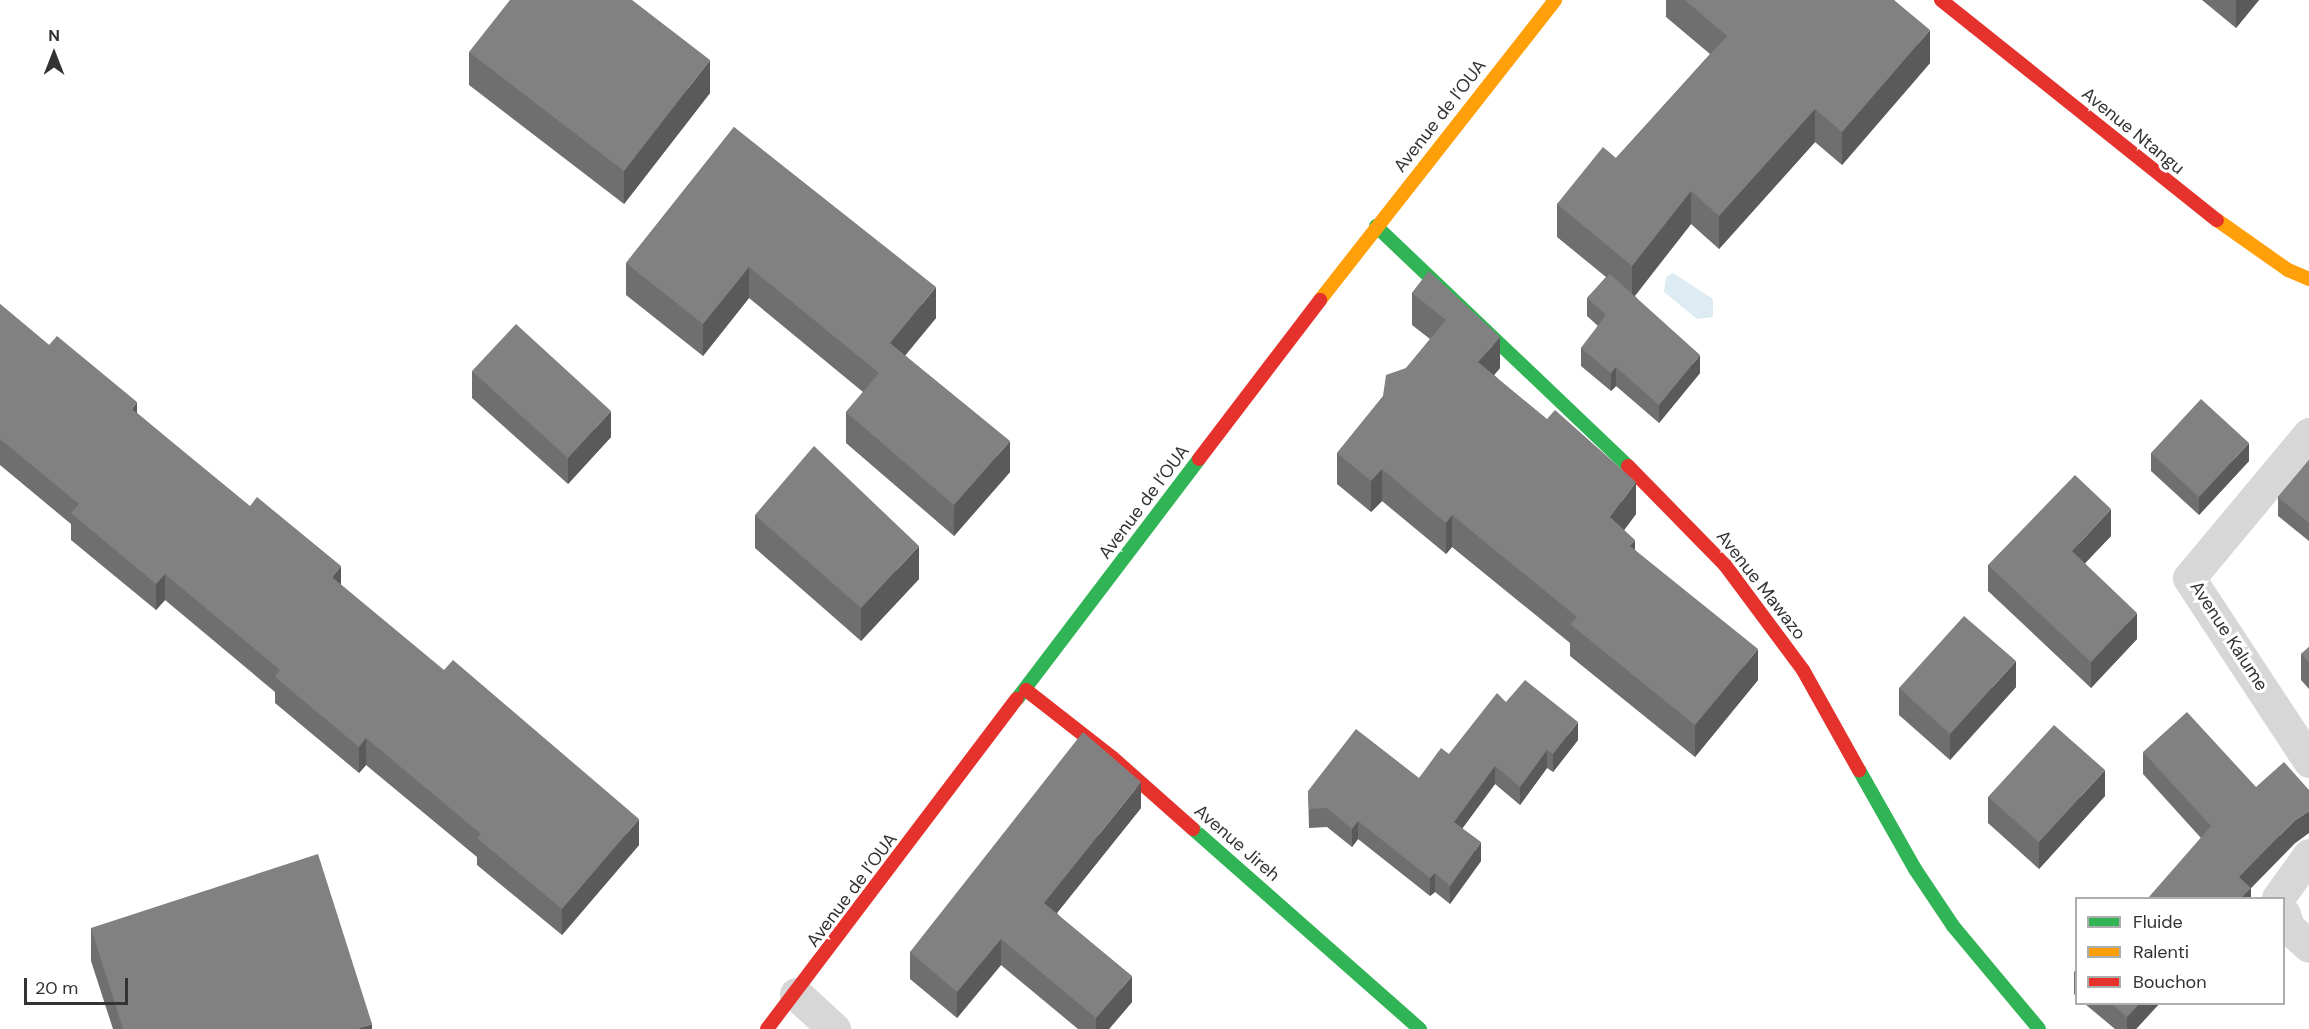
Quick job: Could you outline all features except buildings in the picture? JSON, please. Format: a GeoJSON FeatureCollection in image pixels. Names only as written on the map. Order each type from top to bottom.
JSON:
{"type":"FeatureCollection","features":[{"type":"Feature","properties":{"kind":"street","name":"Avenue de l’OUA"},"geometry":{"type":"LineString","coordinates":[[767,1029],[796,994],[1376,226],[1555,0]]}},
{"type":"Feature","properties":{"kind":"street","name":"Avenue Ntangu"},"geometry":{"type":"LineString","coordinates":[[1941,0],[2190,200],[2288,270],[2309,279]]}},
{"type":"Feature","properties":{"kind":"street","name":"Avenue Mawazo"},"geometry":{"type":"LineString","coordinates":[[1376,226],[1591,428],[1725,565],[1803,670],[1915,869],[1953,926],[2038,1029]]}},
{"type":"Feature","properties":{"kind":"street","name":"Avenue Kalume"},"geometry":{"type":"LineString","coordinates":[[2309,434],[2189,578],[2309,761]]}},
{"type":"Feature","properties":{"kind":"street","name":"Avenue Jireh"},"geometry":{"type":"LineString","coordinates":[[1026,690],[1113,758],[1420,1029]]}},
{"type":"Feature","properties":{"kind":"street"},"geometry":{"type":"LineString","coordinates":[[2279,897],[2309,855]]}},
{"type":"Feature","properties":{"kind":"street"},"geometry":{"type":"LineString","coordinates":[[2285,919],[2288,927],[2309,946]]}},
{"type":"Feature","properties":{"kind":"street"},"geometry":{"type":"LineString","coordinates":[[796,994],[834,1029]]}},
{"type":"Feature","properties":{"kind":"shaded area"},"geometry":{"type":"Polygon","coordinates":[[[1673,273],[1713,299],[1713,317],[1697,319],[1664,292],[1666,277],[1673,273]]]}},
{"type":"Feature","properties":{"kind":"traffic: fast"},"geometry":{"type":"LineString","coordinates":[[1376,226],[1628,466]]}},
{"type":"Feature","properties":{"kind":"traffic: fast"},"geometry":{"type":"LineString","coordinates":[[1017,699],[1199,459]]}},
{"type":"Feature","properties":{"kind":"traffic: fast"},"geometry":{"type":"LineString","coordinates":[[1859,770],[1915,869],[1953,926],[2039,1029]]}},
{"type":"Feature","properties":{"kind":"traffic: fast"},"geometry":{"type":"LineString","coordinates":[[1193,829],[1420,1029]]}},
{"type":"Feature","properties":{"kind":"traffic: slow"},"geometry":{"type":"LineString","coordinates":[[1320,300],[1555,0]]}},
{"type":"Feature","properties":{"kind":"traffic: slow"},"geometry":{"type":"LineString","coordinates":[[2217,220],[2288,270],[2309,279]]}},
{"type":"Feature","properties":{"kind":"traffic: jam"},"geometry":{"type":"LineString","coordinates":[[1941,0],[2217,220]]}},
{"type":"Feature","properties":{"kind":"traffic: jam"},"geometry":{"type":"LineString","coordinates":[[1199,459],[1320,300]]}},
{"type":"Feature","properties":{"kind":"traffic: jam"},"geometry":{"type":"LineString","coordinates":[[1628,466],[1725,565],[1803,670],[1859,770]]}},
{"type":"Feature","properties":{"kind":"traffic: jam"},"geometry":{"type":"LineString","coordinates":[[1026,690],[1113,758],[1193,829]]}},
{"type":"Feature","properties":{"kind":"traffic: jam"},"geometry":{"type":"LineString","coordinates":[[767,1029],[1017,699]]}}]}
